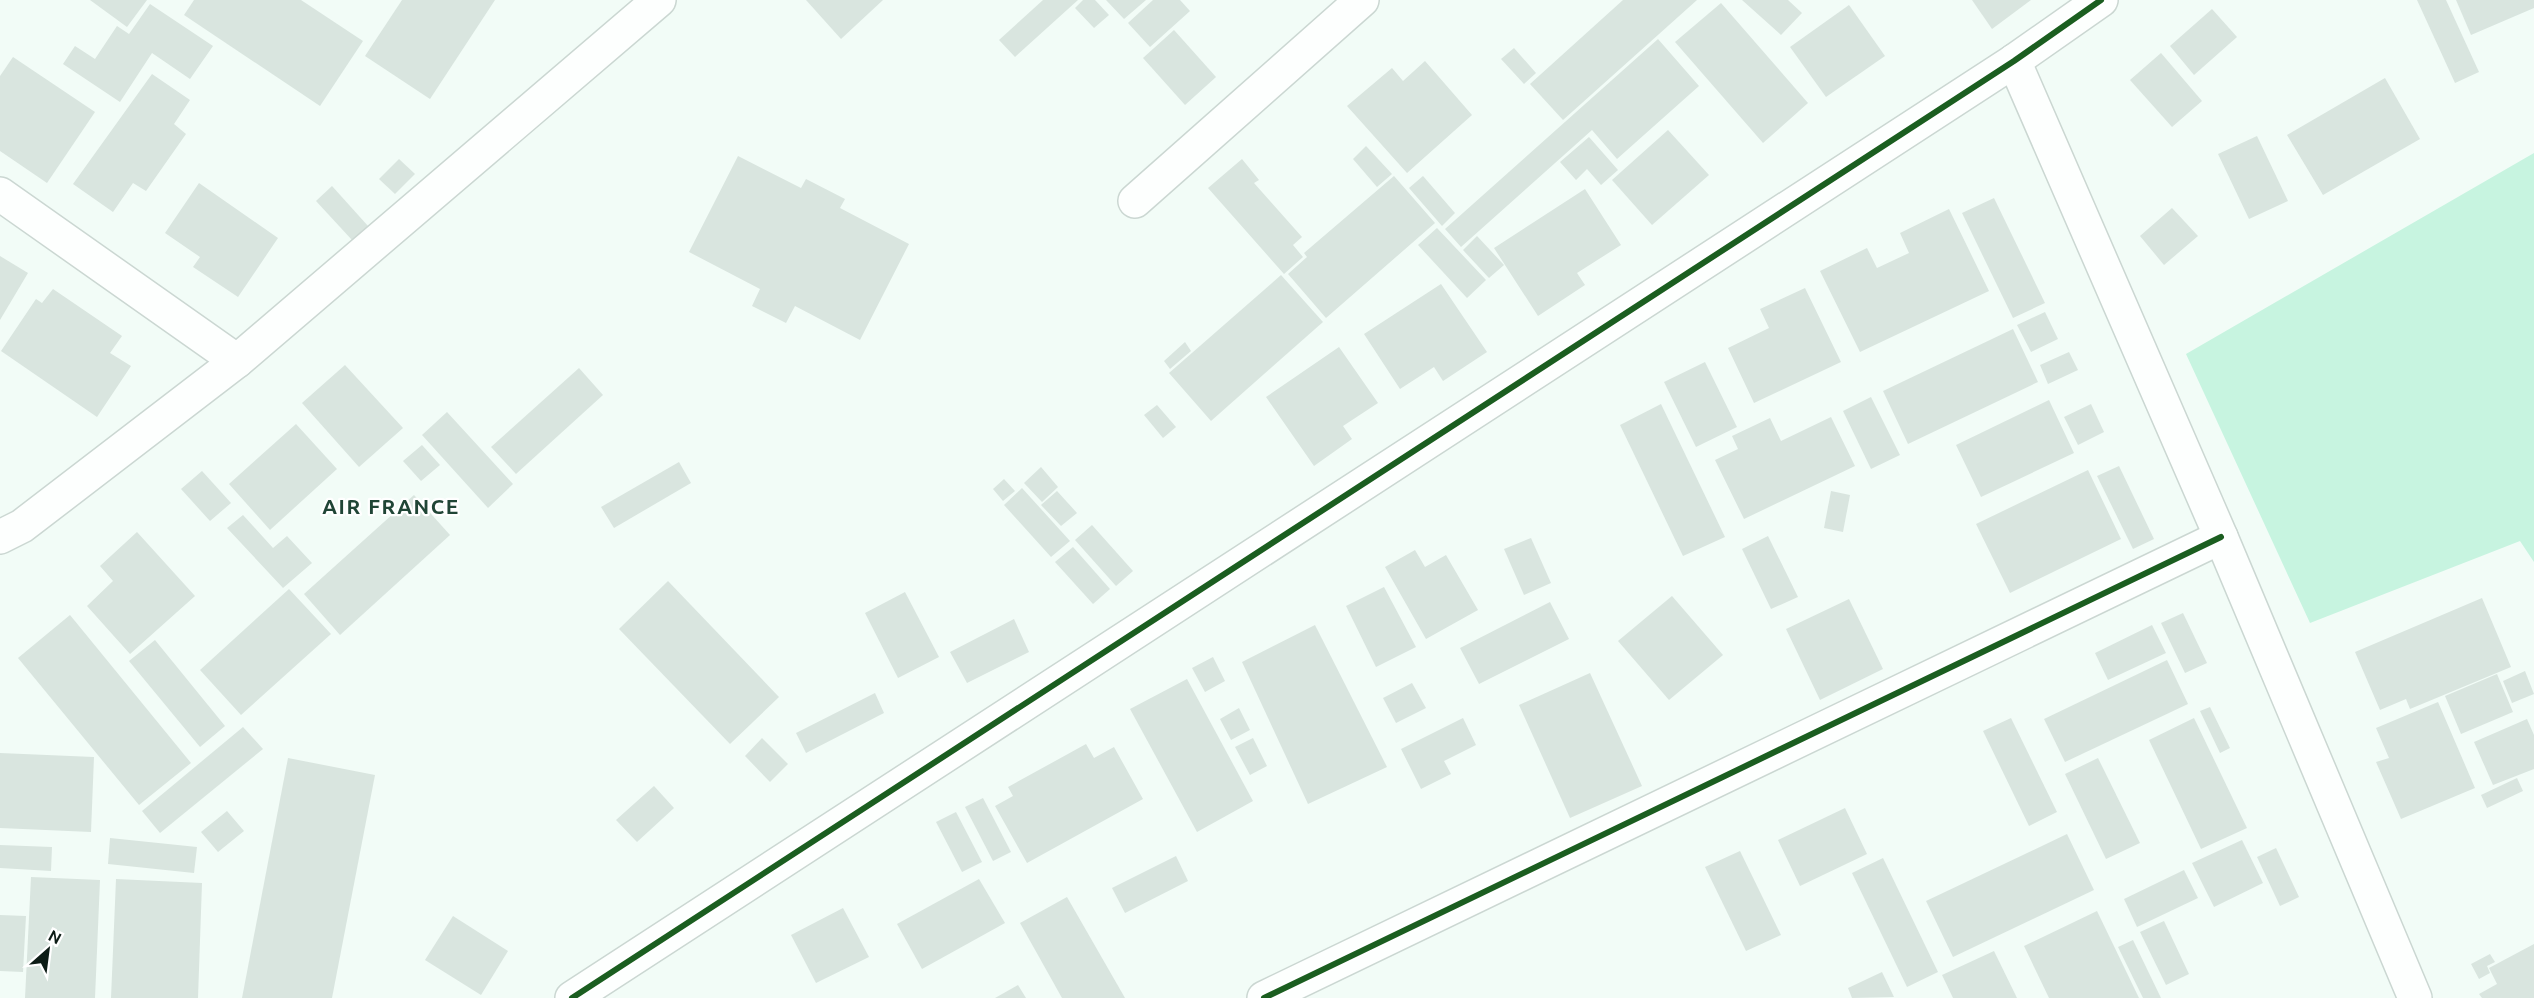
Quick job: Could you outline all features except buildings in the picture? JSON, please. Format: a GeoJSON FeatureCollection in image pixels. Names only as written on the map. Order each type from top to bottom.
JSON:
{"type":"FeatureCollection","features":[{"type":"Feature","properties":{"kind":"street"},"geometry":{"type":"LineString","coordinates":[[1135,201],[1362,0]]}},
{"type":"Feature","properties":{"kind":"street"},"geometry":{"type":"LineString","coordinates":[[572,998],[2014,61],[2101,0]]}},
{"type":"Feature","properties":{"kind":"street"},"geometry":{"type":"LineString","coordinates":[[0,537],[22,526],[237,361],[646,3]]}},
{"type":"Feature","properties":{"kind":"street"},"geometry":{"type":"LineString","coordinates":[[2014,61],[2221,537],[2415,998]]}},
{"type":"Feature","properties":{"kind":"street"},"geometry":{"type":"LineString","coordinates":[[0,194],[237,361]]}},
{"type":"Feature","properties":{"kind":"street"},"geometry":{"type":"LineString","coordinates":[[1264,998],[2221,537]]}},
{"type":"Feature","properties":{"kind":"green space"},"geometry":{"type":"Polygon","coordinates":[[[2534,153],[2534,562],[2520,541],[2310,623],[2186,354],[2534,153]]]}},
{"type":"Feature","properties":{"kind":"cycle path"},"geometry":{"type":"LineString","coordinates":[[572,998],[2014,61],[2101,0]]}},
{"type":"Feature","properties":{"kind":"cycle path"},"geometry":{"type":"LineString","coordinates":[[1264,998],[2221,537]]}},
{"type":"Feature","properties":{"kind":"district","name":"AIR FRANCE"},"geometry":{"type":"Point","coordinates":[391,506]}}]}
